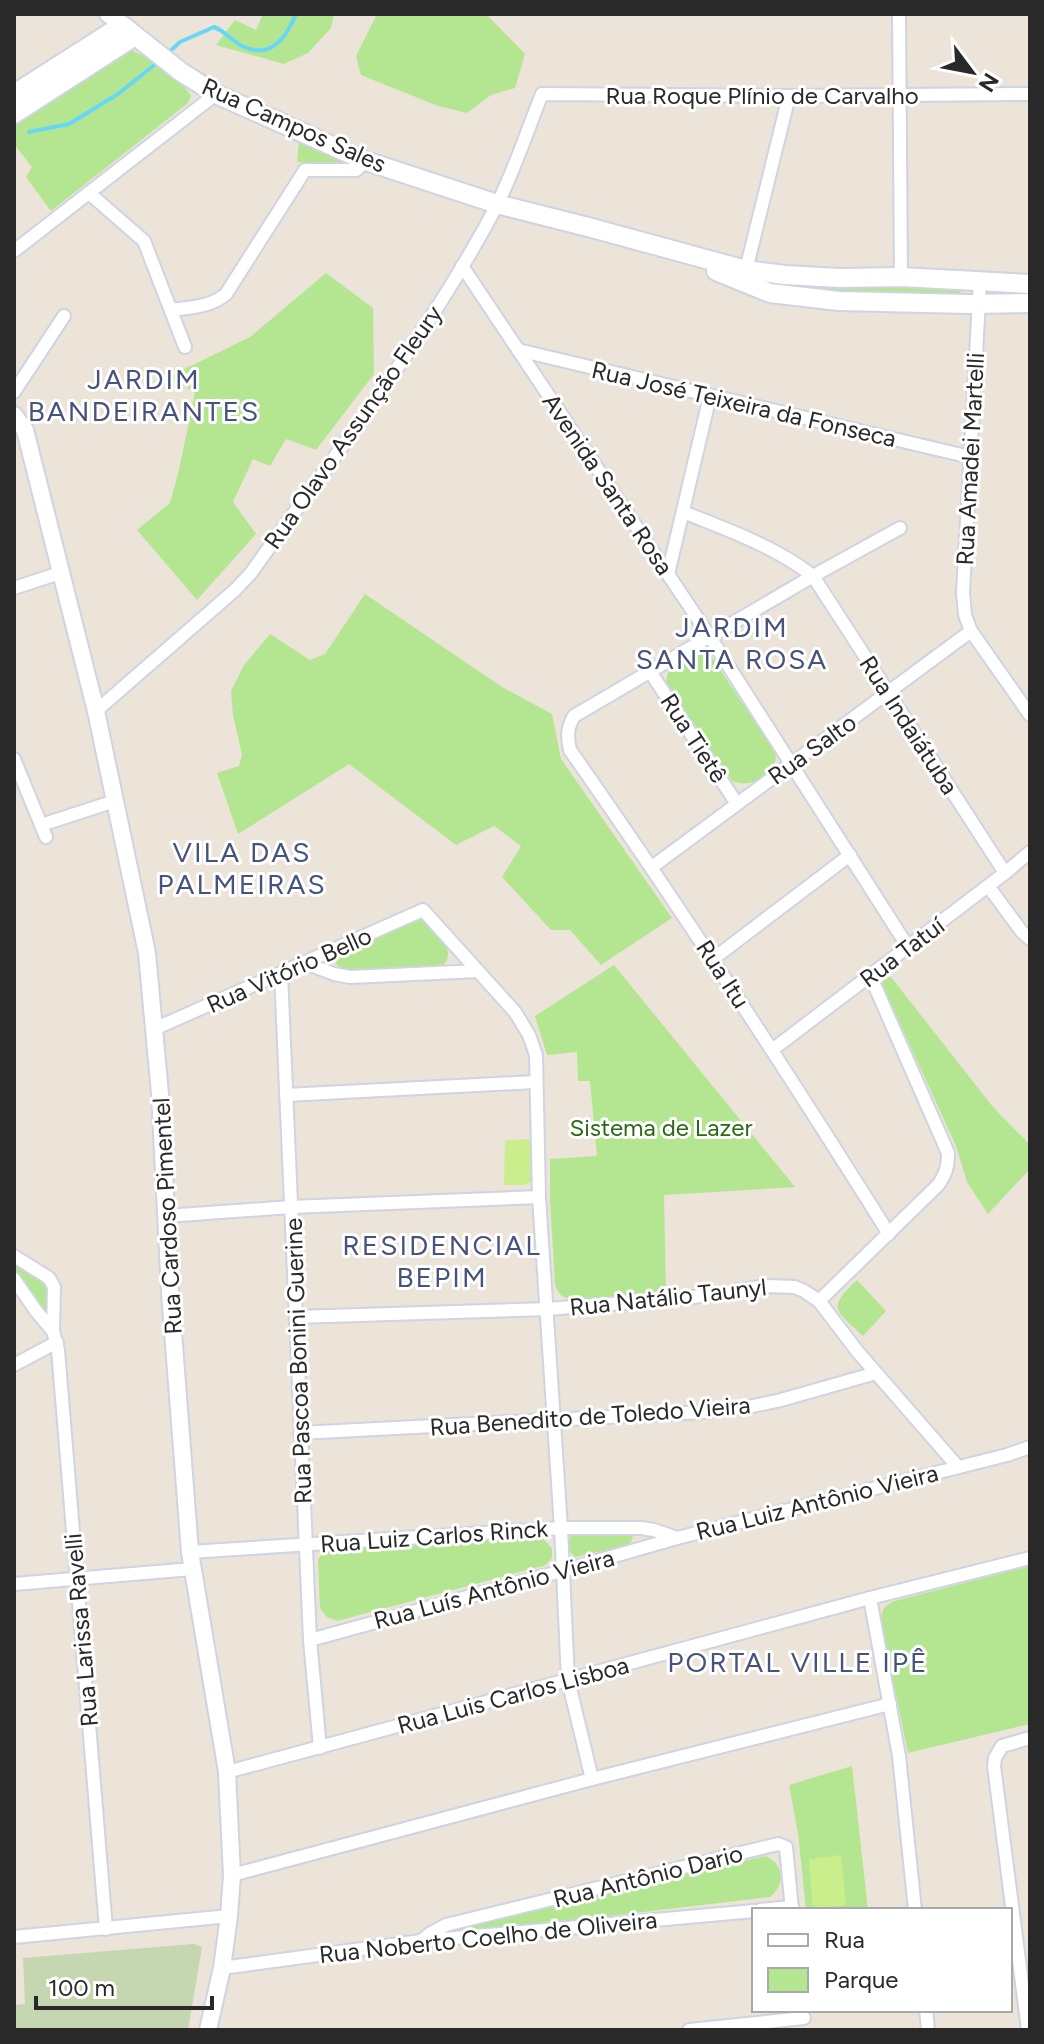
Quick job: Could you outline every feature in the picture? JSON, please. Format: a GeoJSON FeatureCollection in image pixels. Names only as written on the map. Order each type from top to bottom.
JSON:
{"type":"FeatureCollection","features":[{"type":"Feature","properties":{"kind":"main road","name":"Rua Campos Sales"},"geometry":{"type":"LineString","coordinates":[[124,22],[152,51],[216,94],[366,161],[497,204],[659,246]]}},
{"type":"Feature","properties":{"kind":"main road"},"geometry":{"type":"LineString","coordinates":[[19,104],[124,22]]}},
{"type":"Feature","properties":{"kind":"main road"},"geometry":{"type":"LineString","coordinates":[[659,246],[756,283],[776,281],[785,275]]}},
{"type":"Feature","properties":{"kind":"main road"},"geometry":{"type":"LineString","coordinates":[[659,246],[707,267],[756,283],[839,301],[1030,303]]}},
{"type":"Feature","properties":{"kind":"main road"},"geometry":{"type":"LineString","coordinates":[[756,283],[785,275],[1030,284]]}},
{"type":"Feature","properties":{"kind":"street"},"geometry":{"type":"LineString","coordinates":[[899,14],[901,277]]}},
{"type":"Feature","properties":{"kind":"street"},"geometry":{"type":"LineString","coordinates":[[14,251],[216,94]]}},
{"type":"Feature","properties":{"kind":"street","name":"Rua Roque Plínio de Carvalho"},"geometry":{"type":"LineString","coordinates":[[542,94],[1030,94]]}},
{"type":"Feature","properties":{"kind":"street","name":"Rua Olavo Assunção Fleury"},"geometry":{"type":"LineString","coordinates":[[96,711],[251,573],[415,343],[462,266],[497,204],[542,94]]}},
{"type":"Feature","properties":{"kind":"street"},"geometry":{"type":"LineString","coordinates":[[756,283],[789,96]]}},
{"type":"Feature","properties":{"kind":"street"},"geometry":{"type":"LineString","coordinates":[[172,310],[207,305],[226,294],[305,170],[356,170],[366,161]]}},
{"type":"Feature","properties":{"kind":"street"},"geometry":{"type":"LineString","coordinates":[[89,193],[144,241],[185,347]]}},
{"type":"Feature","properties":{"kind":"street","name":"Avenida Santa Rosa"},"geometry":{"type":"LineString","coordinates":[[462,266],[710,637],[908,947]]}},
{"type":"Feature","properties":{"kind":"street","name":"Rua Amadei Martelli"},"geometry":{"type":"LineString","coordinates":[[980,281],[963,593],[965,615],[971,631],[1030,715]]}},
{"type":"Feature","properties":{"kind":"street"},"geometry":{"type":"LineString","coordinates":[[14,392],[64,316]]}},
{"type":"Feature","properties":{"kind":"street","name":"Rua José Teixeira da Fonseca"},"geometry":{"type":"LineString","coordinates":[[518,350],[970,457]]}},
{"type":"Feature","properties":{"kind":"street"},"geometry":{"type":"LineString","coordinates":[[668,574],[710,396]]}},
{"type":"Feature","properties":{"kind":"street","name":"Rua Cardoso Pimentel"},"geometry":{"type":"LineString","coordinates":[[14,415],[25,430],[96,711],[147,953],[160,1094],[171,1308],[190,1552],[227,1772],[232,1875],[229,1916],[222,1968],[208,2030]]}},
{"type":"Feature","properties":{"kind":"street"},"geometry":{"type":"LineString","coordinates":[[683,512],[774,549],[813,576]]}},
{"type":"Feature","properties":{"kind":"street"},"geometry":{"type":"LineString","coordinates":[[651,673],[900,528]]}},
{"type":"Feature","properties":{"kind":"street"},"geometry":{"type":"LineString","coordinates":[[14,588],[60,573]]}},
{"type":"Feature","properties":{"kind":"street","name":"Rua Indaiátuba"},"geometry":{"type":"LineString","coordinates":[[813,576],[1005,873]]}},
{"type":"Feature","properties":{"kind":"street","name":"Rua Salto"},"geometry":{"type":"LineString","coordinates":[[652,867],[971,631]]}},
{"type":"Feature","properties":{"kind":"street","name":"Rua Itu"},"geometry":{"type":"LineString","coordinates":[[651,673],[574,716],[568,727],[570,750],[713,959],[889,1234]]}},
{"type":"Feature","properties":{"kind":"street","name":"Rua Tietê"},"geometry":{"type":"LineString","coordinates":[[651,673],[737,804]]}},
{"type":"Feature","properties":{"kind":"street"},"geometry":{"type":"LineString","coordinates":[[14,759],[44,831],[115,801]]}},
{"type":"Feature","properties":{"kind":"street","name":"Rua Tatuí"},"geometry":{"type":"LineString","coordinates":[[772,1050],[1030,852]]}},
{"type":"Feature","properties":{"kind":"street"},"geometry":{"type":"LineString","coordinates":[[713,959],[850,855]]}},
{"type":"Feature","properties":{"kind":"street"},"geometry":{"type":"LineString","coordinates":[[988,886],[1030,939]]}},
{"type":"Feature","properties":{"kind":"street","name":"Rua Vitório Bello"},"geometry":{"type":"LineString","coordinates":[[154,1029],[423,910],[478,971]]}},
{"type":"Feature","properties":{"kind":"street"},"geometry":{"type":"LineString","coordinates":[[305,963],[350,977],[478,971],[515,1012],[529,1035],[536,1055],[539,1197],[568,1680],[592,1779]]}},
{"type":"Feature","properties":{"kind":"street","name":"Rua Pascoa Bonini Guerine"},"geometry":{"type":"LineString","coordinates":[[281,974],[310,1640],[320,1748]]}},
{"type":"Feature","properties":{"kind":"street"},"geometry":{"type":"LineString","coordinates":[[819,1301],[938,1185],[948,1164],[948,1153],[870,975]]}},
{"type":"Feature","properties":{"kind":"street"},"geometry":{"type":"LineString","coordinates":[[286,1095],[536,1082]]}},
{"type":"Feature","properties":{"kind":"street"},"geometry":{"type":"LineString","coordinates":[[166,1216],[291,1207],[539,1197]]}},
{"type":"Feature","properties":{"kind":"street","name":"Rua Larissa Ravelli"},"geometry":{"type":"LineString","coordinates":[[14,1256],[49,1278],[54,1287],[55,1337],[106,1929]]}},
{"type":"Feature","properties":{"kind":"street"},"geometry":{"type":"LineString","coordinates":[[14,1279],[55,1337],[14,1365]]}},
{"type":"Feature","properties":{"kind":"street","name":"Rua Natálio Taunyl"},"geometry":{"type":"LineString","coordinates":[[296,1317],[547,1309],[687,1298],[785,1286],[804,1291],[819,1301],[876,1373],[958,1467]]}},
{"type":"Feature","properties":{"kind":"street","name":"Rua Benedito de Toledo Vieira"},"geometry":{"type":"LineString","coordinates":[[300,1433],[704,1412],[781,1400],[876,1373]]}},
{"type":"Feature","properties":{"kind":"street","name":"Rua Luiz Antônio Vieira"},"geometry":{"type":"LineString","coordinates":[[677,1538],[1021,1452],[1030,1447]]}},
{"type":"Feature","properties":{"kind":"street","name":"Rua Luiz Carlos Rinck"},"geometry":{"type":"LineString","coordinates":[[190,1552],[561,1528],[641,1528],[677,1538]]}},
{"type":"Feature","properties":{"kind":"street","name":"Rua Luís Antônio Vieira"},"geometry":{"type":"LineString","coordinates":[[310,1640],[677,1538]]}},
{"type":"Feature","properties":{"kind":"street","name":"Rua Luis Carlos Lisboa"},"geometry":{"type":"LineString","coordinates":[[227,1772],[870,1598],[1030,1558]]}},
{"type":"Feature","properties":{"kind":"street"},"geometry":{"type":"LineString","coordinates":[[14,1584],[192,1569]]}},
{"type":"Feature","properties":{"kind":"street"},"geometry":{"type":"LineString","coordinates":[[870,1598],[899,1756],[915,1908]]}},
{"type":"Feature","properties":{"kind":"street"},"geometry":{"type":"LineString","coordinates":[[232,1875],[890,1704]]}},
{"type":"Feature","properties":{"kind":"street"},"geometry":{"type":"LineString","coordinates":[[1028,2030],[994,1766],[997,1752],[1007,1743],[1030,1738]]}},
{"type":"Feature","properties":{"kind":"street","name":"Rua Antônio Dario"},"geometry":{"type":"LineString","coordinates":[[421,1941],[446,1925],[778,1844],[786,1847],[792,1908]]}},
{"type":"Feature","properties":{"kind":"street","name":"Rua Noberto Coelho de Oliveira"},"geometry":{"type":"LineString","coordinates":[[222,1968],[421,1941],[752,1911]]}},
{"type":"Feature","properties":{"kind":"street"},"geometry":{"type":"LineString","coordinates":[[14,1937],[229,1916]]}},
{"type":"Feature","properties":{"kind":"street"},"geometry":{"type":"LineString","coordinates":[[689,2030],[804,2019]]}},
{"type":"Feature","properties":{"kind":"green space"},"geometry":{"type":"Polygon","coordinates":[[[263,14],[334,14],[331,28],[308,53],[284,64],[216,45],[235,20],[256,30],[263,14]]]}},
{"type":"Feature","properties":{"kind":"green space"},"geometry":{"type":"Polygon","coordinates":[[[377,14],[486,14],[525,54],[515,88],[491,95],[467,113],[438,106],[361,75],[356,56],[377,14]]]}},
{"type":"Feature","properties":{"kind":"green space"},"geometry":{"type":"Polygon","coordinates":[[[128,50],[154,61],[172,75],[191,96],[188,103],[51,211],[26,177],[32,167],[14,144],[14,119],[128,50]]]}},
{"type":"Feature","properties":{"kind":"green space"},"geometry":{"type":"Polygon","coordinates":[[[299,142],[349,165],[297,162],[299,142]]]}},
{"type":"Feature","properties":{"kind":"green space"},"geometry":{"type":"Polygon","coordinates":[[[326,273],[373,308],[374,374],[316,450],[286,439],[270,466],[253,459],[233,502],[256,534],[197,600],[137,530],[170,503],[178,474],[195,393],[170,376],[250,337],[326,273]]]}},
{"type":"Feature","properties":{"kind":"green space"},"geometry":{"type":"Polygon","coordinates":[[[787,280],[961,285],[960,300],[779,290],[787,280]]]}},
{"type":"Feature","properties":{"kind":"green space"},"geometry":{"type":"Polygon","coordinates":[[[365,594],[502,687],[552,714],[561,759],[672,918],[601,965],[570,930],[551,930],[502,877],[521,846],[494,826],[456,845],[349,764],[238,834],[217,773],[239,766],[242,755],[231,691],[244,665],[270,634],[310,660],[325,654],[365,594]]]}},
{"type":"Feature","properties":{"kind":"green space"},"geometry":{"type":"Polygon","coordinates":[[[695,651],[711,656],[775,752],[773,767],[763,778],[748,783],[732,781],[666,683],[674,662],[695,651]]]}},
{"type":"Feature","properties":{"kind":"green space"},"geometry":{"type":"Polygon","coordinates":[[[416,918],[427,920],[445,944],[448,957],[439,968],[346,971],[336,964],[336,951],[416,918]]]}},
{"type":"Feature","properties":{"kind":"green space","name":"Sistema de Lazer"},"geometry":{"type":"Polygon","coordinates":[[[614,965],[795,1187],[664,1195],[666,1294],[571,1299],[560,1294],[555,1284],[550,1159],[597,1156],[590,1081],[578,1081],[577,1052],[547,1055],[535,1016],[614,965]]]}},
{"type":"Feature","properties":{"kind":"green space"},"geometry":{"type":"Polygon","coordinates":[[[891,977],[993,1107],[1030,1145],[1030,1169],[988,1214],[967,1182],[956,1146],[882,984],[885,978],[891,977]]]}},
{"type":"Feature","properties":{"kind":"green space"},"geometry":{"type":"Polygon","coordinates":[[[531,1139],[531,1182],[504,1185],[505,1140],[531,1139]]]}},
{"type":"Feature","properties":{"kind":"green space"},"geometry":{"type":"Polygon","coordinates":[[[14,1259],[50,1283],[48,1310],[44,1311],[14,1275],[14,1259]]]}},
{"type":"Feature","properties":{"kind":"green space"},"geometry":{"type":"Polygon","coordinates":[[[857,1280],[886,1311],[863,1336],[838,1309],[841,1297],[857,1280]]]}},
{"type":"Feature","properties":{"kind":"green space"},"geometry":{"type":"Polygon","coordinates":[[[628,1532],[633,1538],[629,1545],[575,1557],[567,1549],[571,1536],[628,1532]]]}},
{"type":"Feature","properties":{"kind":"green space"},"geometry":{"type":"Polygon","coordinates":[[[543,1538],[552,1549],[552,1558],[546,1565],[337,1621],[327,1617],[320,1608],[318,1560],[328,1548],[543,1538]]]}},
{"type":"Feature","properties":{"kind":"green space"},"geometry":{"type":"Polygon","coordinates":[[[1030,1566],[1030,1724],[908,1753],[881,1622],[884,1609],[895,1601],[1030,1566]]]}},
{"type":"Feature","properties":{"kind":"green space"},"geometry":{"type":"Polygon","coordinates":[[[852,1766],[868,1908],[806,1908],[798,1833],[789,1785],[852,1766]]]}},
{"type":"Feature","properties":{"kind":"green space"},"geometry":{"type":"Polygon","coordinates":[[[841,1855],[846,1905],[813,1908],[809,1859],[841,1855]]]}},
{"type":"Feature","properties":{"kind":"green space"},"geometry":{"type":"Polygon","coordinates":[[[766,1856],[776,1864],[781,1875],[779,1886],[770,1897],[454,1934],[451,1929],[454,1925],[766,1856]]]}},
{"type":"Feature","properties":{"kind":"green space"},"geometry":{"type":"Polygon","coordinates":[[[194,1944],[202,1947],[188,2030],[14,2030],[14,2005],[25,2004],[23,1958],[194,1944]]]}},
{"type":"Feature","properties":{"kind":"waterway"},"geometry":{"type":"LineString","coordinates":[[168,53],[180,42],[214,27],[252,50],[269,48],[282,38],[296,14]]}},
{"type":"Feature","properties":{"kind":"waterway"},"geometry":{"type":"LineString","coordinates":[[29,132],[69,124],[118,94],[158,62]]}},
{"type":"Feature","properties":{"kind":"district","name":"JARDIM BANDEIRANTES"},"geometry":{"type":"Point","coordinates":[144,395]}},
{"type":"Feature","properties":{"kind":"district","name":"JARDIM SANTA ROSA"},"geometry":{"type":"Point","coordinates":[732,643]}},
{"type":"Feature","properties":{"kind":"district","name":"VILA DAS PALMEIRAS"},"geometry":{"type":"Point","coordinates":[242,868]}},
{"type":"Feature","properties":{"kind":"district","name":"RESIDENCIAL BEPIM"},"geometry":{"type":"Point","coordinates":[442,1261]}},
{"type":"Feature","properties":{"kind":"district","name":"PORTAL VILLE IPÊ"},"geometry":{"type":"Point","coordinates":[798,1662]}}]}
